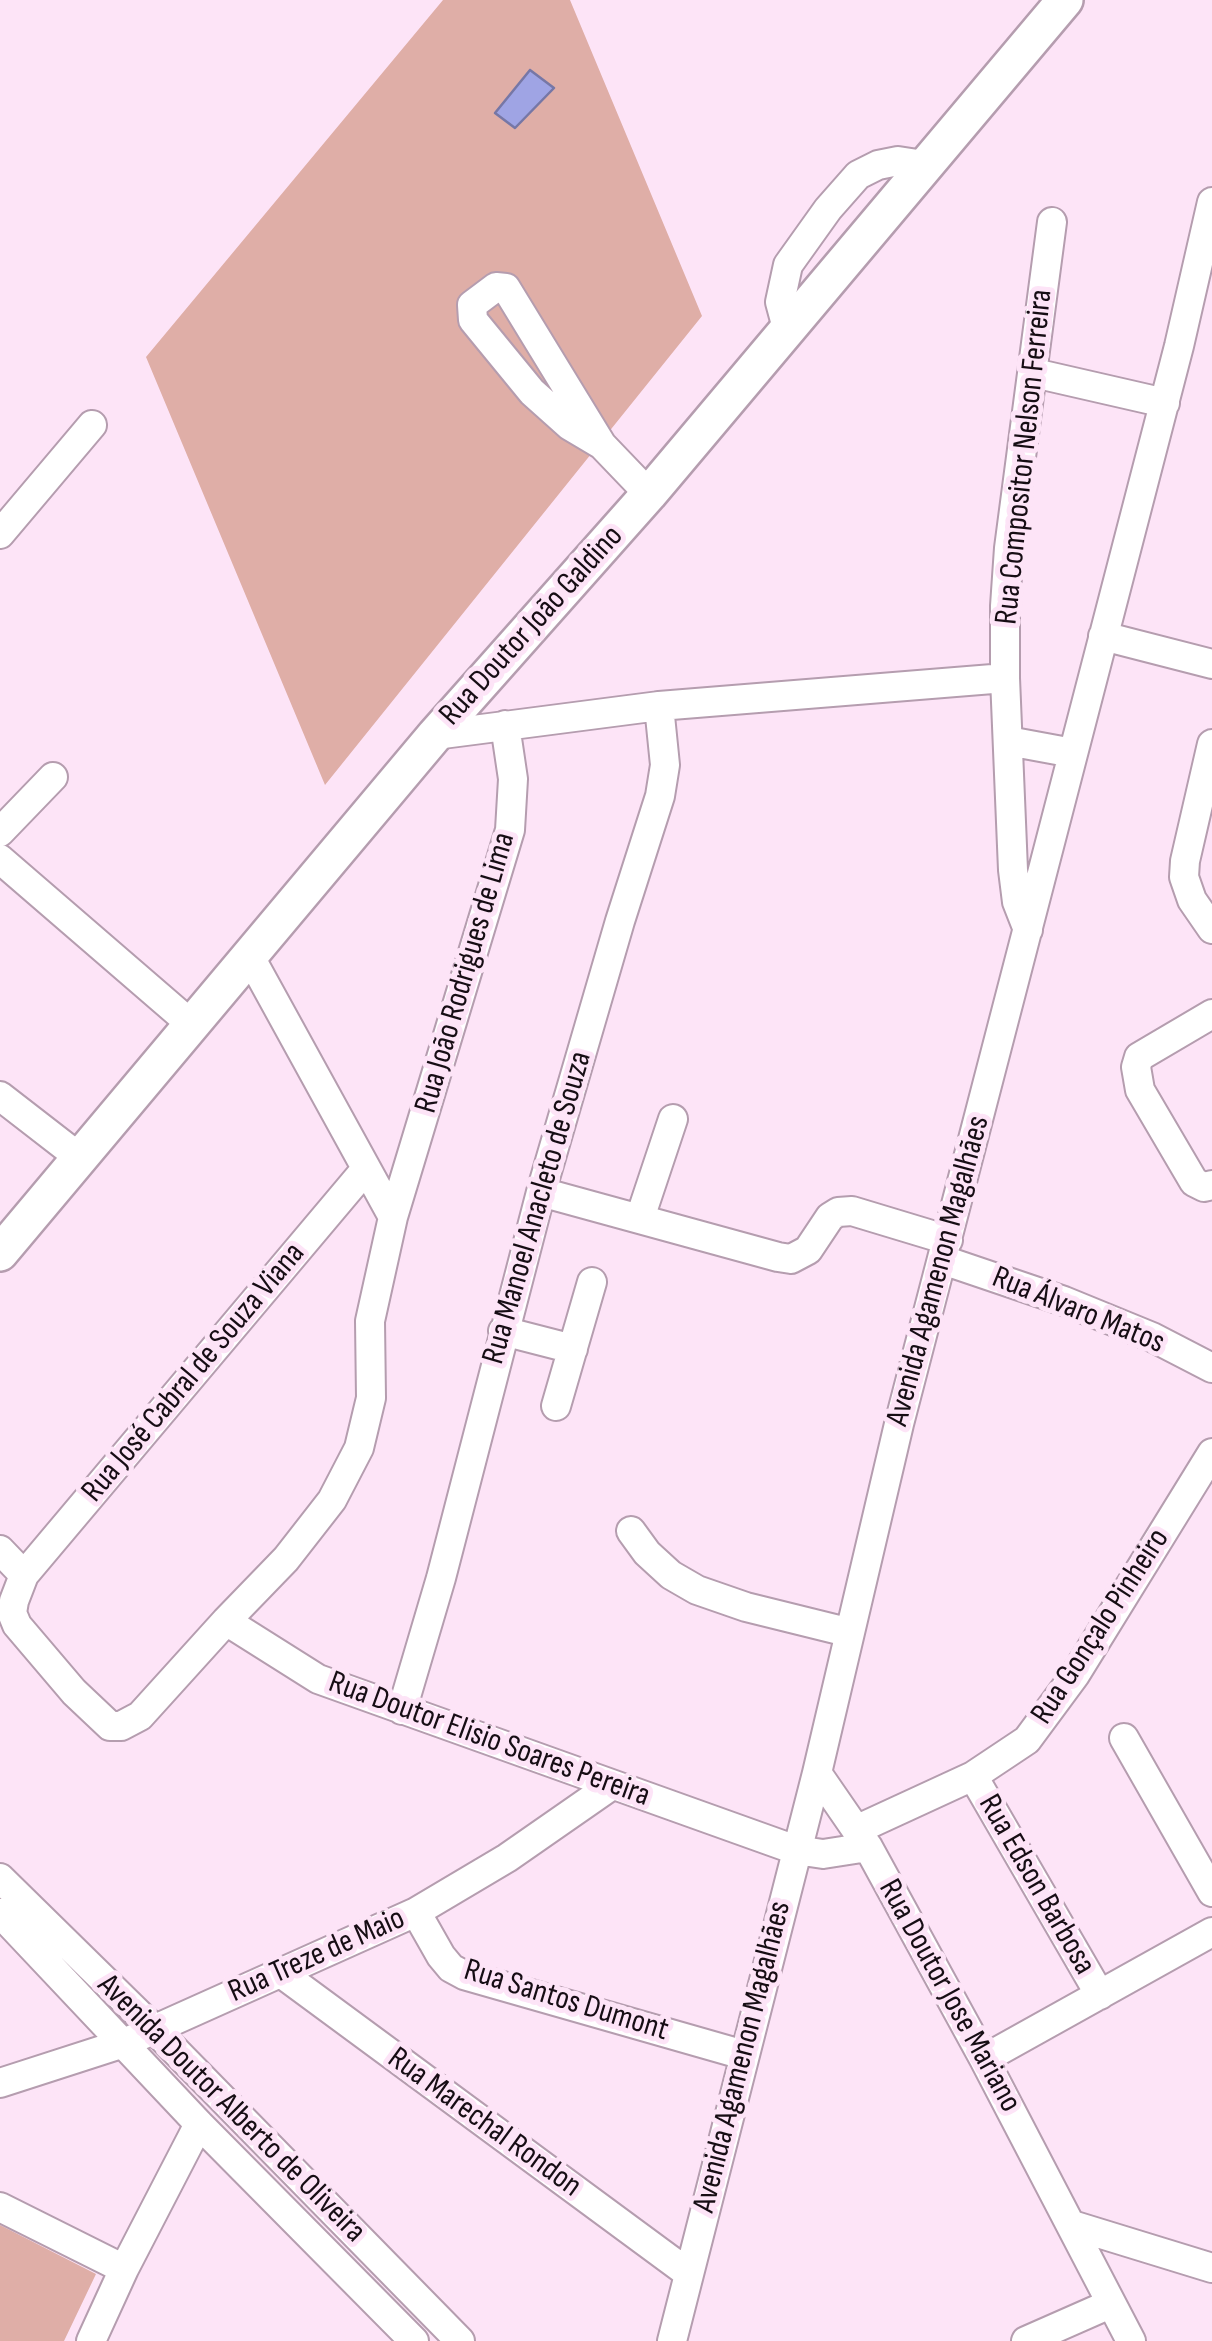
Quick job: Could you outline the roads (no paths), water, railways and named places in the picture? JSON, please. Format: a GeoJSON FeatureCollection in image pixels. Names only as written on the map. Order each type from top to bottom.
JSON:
{"type":"FeatureCollection","features":[{"type":"Feature","properties":{"kind":"main road","name":"Rua Doutor João Galdino"},"geometry":{"type":"LineString","coordinates":[[0,1252],[435,735],[649,494],[1065,0]]}},
{"type":"Feature","properties":{"kind":"street","name":"Avenida Agamenon Magalhães"},"geometry":{"type":"LineString","coordinates":[[672,2341],[1212,202]]}},
{"type":"Feature","properties":{"kind":"street","name":"Rua Compositor Nelson Ferreira"},"geometry":{"type":"LineString","coordinates":[[1028,930],[1017,902],[1013,870],[1004,678],[1009,548],[1052,222]]}},
{"type":"Feature","properties":{"kind":"street"},"geometry":{"type":"LineString","coordinates":[[602,445],[570,426],[532,392],[473,320],[472,305],[496,288],[506,288],[602,445],[649,494]]}},
{"type":"Feature","properties":{"kind":"street"},"geometry":{"type":"LineString","coordinates":[[1034,372],[1164,402]]}},
{"type":"Feature","properties":{"kind":"street"},"geometry":{"type":"LineString","coordinates":[[0,534],[92,425]]}},
{"type":"Feature","properties":{"kind":"street"},"geometry":{"type":"LineString","coordinates":[[1103,636],[1212,664]]}},
{"type":"Feature","properties":{"kind":"street"},"geometry":{"type":"LineString","coordinates":[[435,735],[659,706],[1004,678]]}},
{"type":"Feature","properties":{"kind":"street","name":"Rua Manoel Anacleto de Souza"},"geometry":{"type":"LineString","coordinates":[[402,1710],[441,1578],[540,1192],[660,796],[665,765],[659,706]]}},
{"type":"Feature","properties":{"kind":"street","name":"Rua João Rodrigues de Lima"},"geometry":{"type":"LineString","coordinates":[[226,1621],[286,1559],[332,1500],[359,1448],[372,1398],[370,1321],[392,1217],[510,830],[513,778],[505,725]]}},
{"type":"Feature","properties":{"kind":"street"},"geometry":{"type":"LineString","coordinates":[[1008,740],[1073,753]]}},
{"type":"Feature","properties":{"kind":"street"},"geometry":{"type":"LineString","coordinates":[[1212,744],[1185,861],[1185,887],[1212,930]]}},
{"type":"Feature","properties":{"kind":"street"},"geometry":{"type":"LineString","coordinates":[[0,832],[53,777]]}},
{"type":"Feature","properties":{"kind":"street"},"geometry":{"type":"LineString","coordinates":[[0,859],[191,1024]]}},
{"type":"Feature","properties":{"kind":"street"},"geometry":{"type":"LineString","coordinates":[[249,955],[392,1217]]}},
{"type":"Feature","properties":{"kind":"street"},"geometry":{"type":"LineString","coordinates":[[1212,1014],[1139,1057],[1136,1066],[1140,1090],[1194,1182],[1204,1187],[1212,1185]]}},
{"type":"Feature","properties":{"kind":"street"},"geometry":{"type":"LineString","coordinates":[[0,1096],[80,1158]]}},
{"type":"Feature","properties":{"kind":"street"},"geometry":{"type":"LineString","coordinates":[[540,1192],[640,1218],[673,1119]]}},
{"type":"Feature","properties":{"kind":"street","name":"Rua José Cabral de Souza Viana"},"geometry":{"type":"LineString","coordinates":[[24,1575],[365,1170]]}},
{"type":"Feature","properties":{"kind":"street","name":"Rua Álvaro Matos"},"geometry":{"type":"LineString","coordinates":[[640,1218],[790,1258],[808,1250],[830,1218],[838,1212],[852,1211],[1152,1337],[1212,1368]]}},
{"type":"Feature","properties":{"kind":"street"},"geometry":{"type":"LineString","coordinates":[[556,1406],[592,1282]]}},
{"type":"Feature","properties":{"kind":"street"},"geometry":{"type":"LineString","coordinates":[[503,1331],[572,1349]]}},
{"type":"Feature","properties":{"kind":"street","name":"Rua Gonçalo Pinheiro"},"geometry":{"type":"LineString","coordinates":[[863,1838],[973,1776],[1027,1740],[1075,1675],[1212,1453]]}},
{"type":"Feature","properties":{"kind":"street"},"geometry":{"type":"LineString","coordinates":[[631,1532],[671,1575],[696,1590],[848,1632]]}},
{"type":"Feature","properties":{"kind":"street"},"geometry":{"type":"LineString","coordinates":[[0,1550],[24,1575],[12,1613],[17,1625],[110,1726],[121,1726],[140,1716],[226,1621]]}},
{"type":"Feature","properties":{"kind":"street","name":"Rua Doutor Elisio Soares Pereira"},"geometry":{"type":"LineString","coordinates":[[226,1621],[318,1679],[796,1850],[823,1854],[863,1838]]}},
{"type":"Feature","properties":{"kind":"street"},"geometry":{"type":"LineString","coordinates":[[1124,1738],[1212,1892]]}},
{"type":"Feature","properties":{"kind":"street","name":"Rua Doutor Jose Mariano"},"geometry":{"type":"LineString","coordinates":[[816,1773],[863,1838],[984,2059],[1130,2341]]}},
{"type":"Feature","properties":{"kind":"street","name":"Rua Edson Barbosa"},"geometry":{"type":"LineString","coordinates":[[973,1776],[1100,1995]]}},
{"type":"Feature","properties":{"kind":"street","name":"Rua Treze de Maio"},"geometry":{"type":"LineString","coordinates":[[0,2084],[124,2044],[416,1912],[507,1858],[612,1785]]}},
{"type":"Feature","properties":{"kind":"street","name":"Avenida Doutor Alberto de Oliveira"},"geometry":{"type":"LineString","coordinates":[[3,1896],[154,2030],[460,2341]]}},
{"type":"Feature","properties":{"kind":"street","name":"Avenida Doutor Alberto de Oliveira"},"geometry":{"type":"LineString","coordinates":[[3,1896],[124,2044],[414,2341]]}},
{"type":"Feature","properties":{"kind":"street","name":"Rua Santos Dumont"},"geometry":{"type":"LineString","coordinates":[[416,1912],[441,1956],[464,1975],[744,2054]]}},
{"type":"Feature","properties":{"kind":"street"},"geometry":{"type":"LineString","coordinates":[[984,2059],[1212,1932]]}},
{"type":"Feature","properties":{"kind":"street","name":"Rua Marechal Rondon"},"geometry":{"type":"LineString","coordinates":[[280,1973],[688,2274]]}},
{"type":"Feature","properties":{"kind":"street"},"geometry":{"type":"LineString","coordinates":[[91,2341],[199,2124]]}},
{"type":"Feature","properties":{"kind":"street"},"geometry":{"type":"LineString","coordinates":[[3,2217],[124,2269]]}},
{"type":"Feature","properties":{"kind":"street"},"geometry":{"type":"LineString","coordinates":[[1072,2225],[1212,2268]]}},
{"type":"Feature","properties":{"kind":"street"},"geometry":{"type":"LineString","coordinates":[[1026,2341],[1110,2304]]}},
{"type":"Feature","properties":{"kind":"water"},"geometry":{"type":"Polygon","coordinates":[[[530,70],[554,88],[515,128],[495,113],[530,70]]]}}]}
